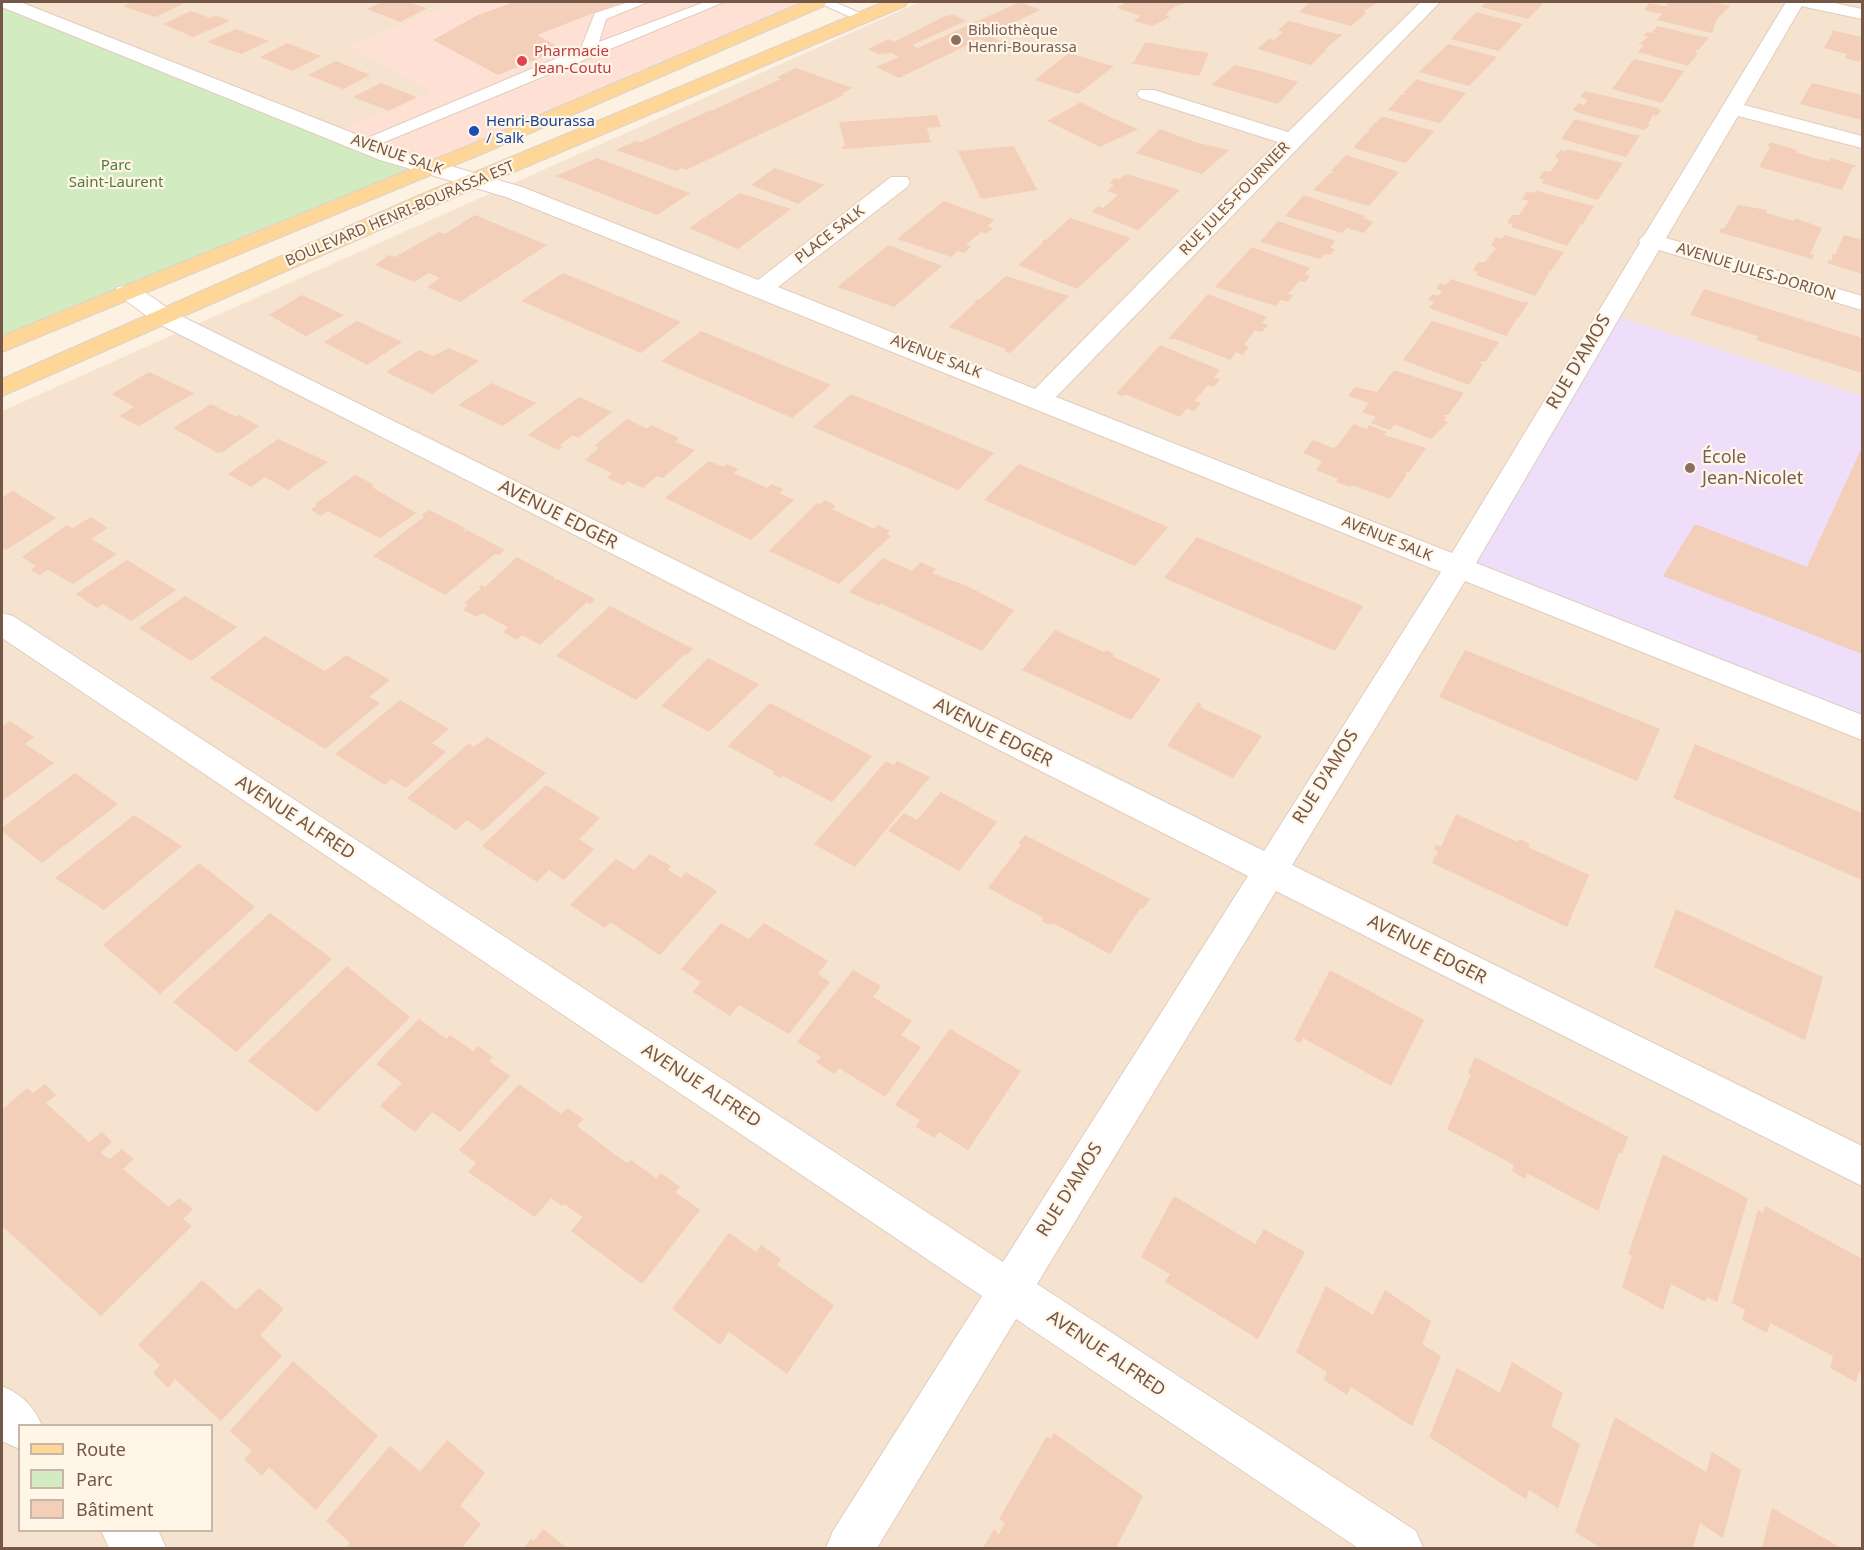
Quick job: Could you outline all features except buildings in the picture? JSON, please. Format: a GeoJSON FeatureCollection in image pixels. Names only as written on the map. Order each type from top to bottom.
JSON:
{"type":"FeatureCollection","features":[{"type":"Feature","properties":{"kind":"main road","name":"BOULEVARD HENRI-BOURASSA EST"},"geometry":{"type":"LineString","coordinates":[[2,345],[432,167],[818,2]]}},
{"type":"Feature","properties":{"kind":"main road","name":"BOULEVARD HENRI-BOURASSA EST"},"geometry":{"type":"LineString","coordinates":[[2,388],[474,181],[898,2]]}},
{"type":"Feature","properties":{"kind":"street","name":"AVENUE SALK"},"geometry":{"type":"LineString","coordinates":[[5,2],[364,145],[514,192],[1041,398],[1458,568],[1863,728]]}},
{"type":"Feature","properties":{"kind":"street","name":"RUE JULES-FOURNIER"},"geometry":{"type":"LineString","coordinates":[[1041,398],[1292,140],[1431,2]]}},
{"type":"Feature","properties":{"kind":"street","name":"RUE D'AMOS"},"geometry":{"type":"LineString","coordinates":[[850,1548],[1268,870],[1458,568],[1650,240],[1795,2]]}},
{"type":"Feature","properties":{"kind":"street"},"geometry":{"type":"LineString","coordinates":[[1807,2],[1863,14]]}},
{"type":"Feature","properties":{"kind":"street"},"geometry":{"type":"LineString","coordinates":[[1147,94],[1292,140]]}},
{"type":"Feature","properties":{"kind":"street"},"geometry":{"type":"LineString","coordinates":[[1732,108],[1863,142]]}},
{"type":"Feature","properties":{"kind":"street","name":"PLACE SALK"},"geometry":{"type":"LineString","coordinates":[[761,289],[899,182]]}},
{"type":"Feature","properties":{"kind":"street","name":"AVENUE JULES-DORION"},"geometry":{"type":"LineString","coordinates":[[1650,240],[1863,303]]}},
{"type":"Feature","properties":{"kind":"street","name":"AVENUE EDGER"},"geometry":{"type":"LineString","coordinates":[[126,292],[164,317],[1863,1167]]}},
{"type":"Feature","properties":{"kind":"street","name":"AVENUE ALFRED"},"geometry":{"type":"LineString","coordinates":[[2,624],[1400,1548]]}},
{"type":"Feature","properties":{"kind":"street"},"geometry":{"type":"LineString","coordinates":[[2,1409],[18,1425]]}},
{"type":"Feature","properties":{"kind":"street"},"geometry":{"type":"LineString","coordinates":[[126,1532],[142,1548]]}},
{"type":"Feature","properties":{"kind":"lane"},"geometry":{"type":"LineString","coordinates":[[588,51],[600,16],[641,2]]}},
{"type":"Feature","properties":{"kind":"lane"},"geometry":{"type":"LineString","coordinates":[[364,145],[588,51],[717,2]]}},
{"type":"Feature","properties":{"kind":"lane"},"geometry":{"type":"LineString","coordinates":[[824,2],[864,18]]}},
{"type":"Feature","properties":{"kind":"shaded area","name":"Parc Saint-Laurent"},"geometry":{"type":"Polygon","coordinates":[[[2,2],[459,2],[351,46],[433,92],[432,167],[2,347],[2,2]]]}},
{"type":"Feature","properties":{"kind":"shaded area"},"geometry":{"type":"Polygon","coordinates":[[[459,2],[816,2],[432,167],[318,138],[433,92],[351,46],[459,2]]]}},
{"type":"Feature","properties":{"kind":"shaded area"},"geometry":{"type":"Polygon","coordinates":[[[920,2],[1862,2],[1862,1548],[2,1548],[2,411],[920,2]]]}},
{"type":"Feature","properties":{"kind":"shaded area","name":"École Jean-Nicolet"},"geometry":{"type":"Polygon","coordinates":[[[1608,313],[1862,396],[1862,728],[1458,568],[1608,313]]]}},
{"type":"Feature","properties":{"kind":"green space","name":"Parc Saint-Laurent"},"geometry":{"type":"Polygon","coordinates":[[[2,4],[416,174],[2,349],[2,4]]]}},
{"type":"Feature","properties":{"kind":"place","name":"Bibliothèque Henri-Bourassa"},"geometry":{"type":"Point","coordinates":[956,40]}},
{"type":"Feature","properties":{"kind":"place","name":"Pharmacie Jean-Coutu"},"geometry":{"type":"Point","coordinates":[522,61]}},
{"type":"Feature","properties":{"kind":"place","name":"Henri-Bourassa / Salk"},"geometry":{"type":"Point","coordinates":[474,131]}},
{"type":"Feature","properties":{"kind":"place","name":"École Jean-Nicolet"},"geometry":{"type":"Point","coordinates":[1690,468]}}]}
